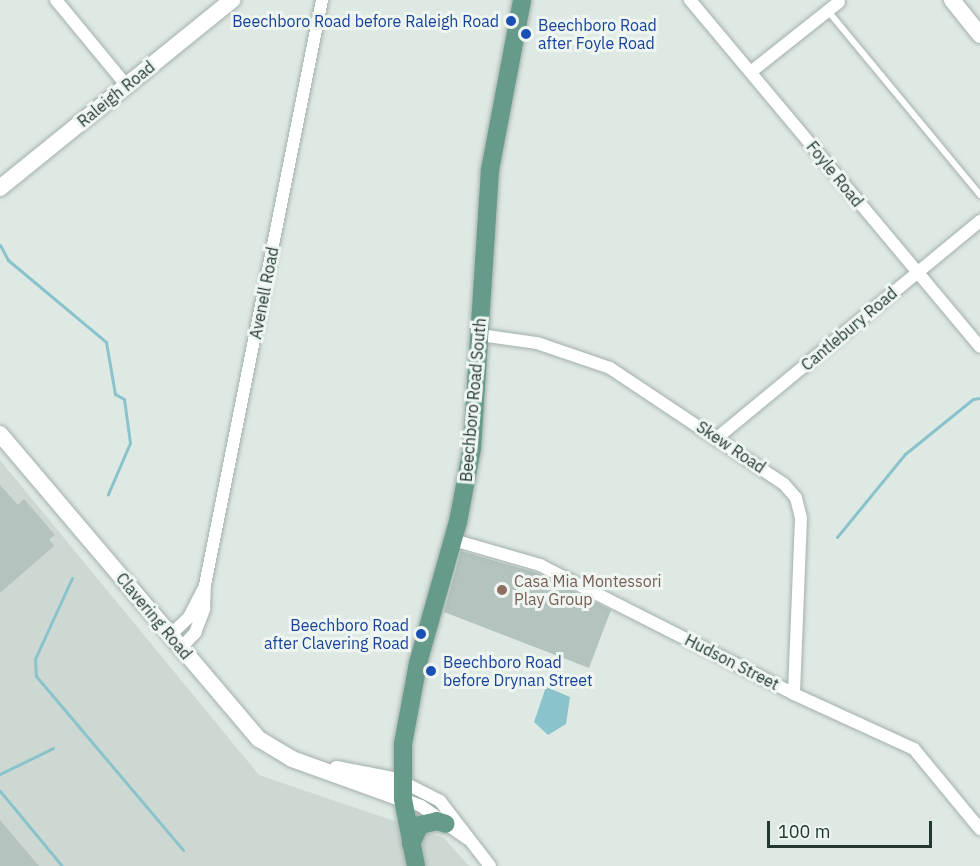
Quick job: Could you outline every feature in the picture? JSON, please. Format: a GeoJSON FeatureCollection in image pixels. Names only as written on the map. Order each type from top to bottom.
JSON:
{"type":"FeatureCollection","features":[{"type":"Feature","properties":{"kind":"main road","name":"Beechboro Road South"},"geometry":{"type":"LineString","coordinates":[[416,866],[403,790],[403,744],[418,663],[453,540],[472,448],[490,170],[522,0]]}},
{"type":"Feature","properties":{"kind":"main road"},"geometry":{"type":"LineString","coordinates":[[411,844],[420,825],[437,821],[446,824]]}},
{"type":"Feature","properties":{"kind":"street"},"geometry":{"type":"LineString","coordinates":[[56,0],[126,86]]}},
{"type":"Feature","properties":{"kind":"street","name":"Raleigh Road"},"geometry":{"type":"LineString","coordinates":[[0,188],[231,0]]}},
{"type":"Feature","properties":{"kind":"street","name":"Avenell Road"},"geometry":{"type":"LineString","coordinates":[[176,641],[200,623],[205,585],[322,0]]}},
{"type":"Feature","properties":{"kind":"street","name":"Foyle Road"},"geometry":{"type":"LineString","coordinates":[[690,0],[752,71],[916,273],[980,347]]}},
{"type":"Feature","properties":{"kind":"street"},"geometry":{"type":"LineString","coordinates":[[952,0],[980,35]]}},
{"type":"Feature","properties":{"kind":"street"},"geometry":{"type":"LineString","coordinates":[[752,71],[839,2]]}},
{"type":"Feature","properties":{"kind":"street","name":"Cantlebury Road"},"geometry":{"type":"LineString","coordinates":[[718,437],[980,220]]}},
{"type":"Feature","properties":{"kind":"street","name":"Skew Road"},"geometry":{"type":"LineString","coordinates":[[480,335],[537,343],[581,356],[609,368],[718,437],[784,484],[796,498],[802,539],[794,694]]}},
{"type":"Feature","properties":{"kind":"street","name":"Clavering Road"},"geometry":{"type":"LineString","coordinates":[[0,434],[266,746],[327,769],[342,779],[403,790]]}},
{"type":"Feature","properties":{"kind":"street","name":"Hudson Street"},"geometry":{"type":"LineString","coordinates":[[453,540],[540,566],[794,694],[914,749],[980,829]]}},
{"type":"Feature","properties":{"kind":"street"},"geometry":{"type":"LineString","coordinates":[[403,790],[421,806],[468,839]]}},
{"type":"Feature","properties":{"kind":"street"},"geometry":{"type":"LineString","coordinates":[[403,790],[440,801],[490,866]]}},
{"type":"Feature","properties":{"kind":"lane"},"geometry":{"type":"LineString","coordinates":[[828,11],[980,195]]}},
{"type":"Feature","properties":{"kind":"shaded area"},"geometry":{"type":"Polygon","coordinates":[[[0,460],[259,775],[444,838],[469,866],[0,866],[0,460]]]}},
{"type":"Feature","properties":{"kind":"water"},"geometry":{"type":"Polygon","coordinates":[[[546,687],[570,697],[566,724],[548,735],[534,722],[546,687]]]}},
{"type":"Feature","properties":{"kind":"building"},"geometry":{"type":"Polygon","coordinates":[[[0,485],[18,505],[24,499],[55,535],[49,539],[54,546],[0,593],[0,485]]]}},
{"type":"Feature","properties":{"kind":"building","name":"Casa Mia Montessori Play Group"},"geometry":{"type":"Polygon","coordinates":[[[461,551],[537,573],[611,610],[589,668],[444,612],[461,551]]]}},
{"type":"Feature","properties":{"kind":"building"},"geometry":{"type":"Polygon","coordinates":[[[0,820],[39,866],[0,866],[0,820]]]}},
{"type":"Feature","properties":{"kind":"waterway"},"geometry":{"type":"LineString","coordinates":[[0,245],[8,260],[106,342],[115,394],[124,399],[130,443],[108,494]]}},
{"type":"Feature","properties":{"kind":"waterway"},"geometry":{"type":"LineString","coordinates":[[837,537],[905,454],[973,399],[980,398]]}},
{"type":"Feature","properties":{"kind":"waterway"},"geometry":{"type":"LineString","coordinates":[[72,578],[35,659],[36,676],[183,850]]}},
{"type":"Feature","properties":{"kind":"waterway"},"geometry":{"type":"LineString","coordinates":[[0,774],[53,748]]}},
{"type":"Feature","properties":{"kind":"waterway"},"geometry":{"type":"LineString","coordinates":[[0,791],[62,866]]}},
{"type":"Feature","properties":{"kind":"place","name":"Beechboro Road before Raleigh Road"},"geometry":{"type":"Point","coordinates":[511,21]}},
{"type":"Feature","properties":{"kind":"place","name":"Beechboro Road after Foyle Road"},"geometry":{"type":"Point","coordinates":[526,34]}},
{"type":"Feature","properties":{"kind":"place","name":"Casa Mia Montessori Play Group"},"geometry":{"type":"Point","coordinates":[502,590]}},
{"type":"Feature","properties":{"kind":"place","name":"Beechboro Road after Clavering Road"},"geometry":{"type":"Point","coordinates":[421,634]}},
{"type":"Feature","properties":{"kind":"place","name":"Beechboro Road before Drynan Street"},"geometry":{"type":"Point","coordinates":[431,671]}}]}
